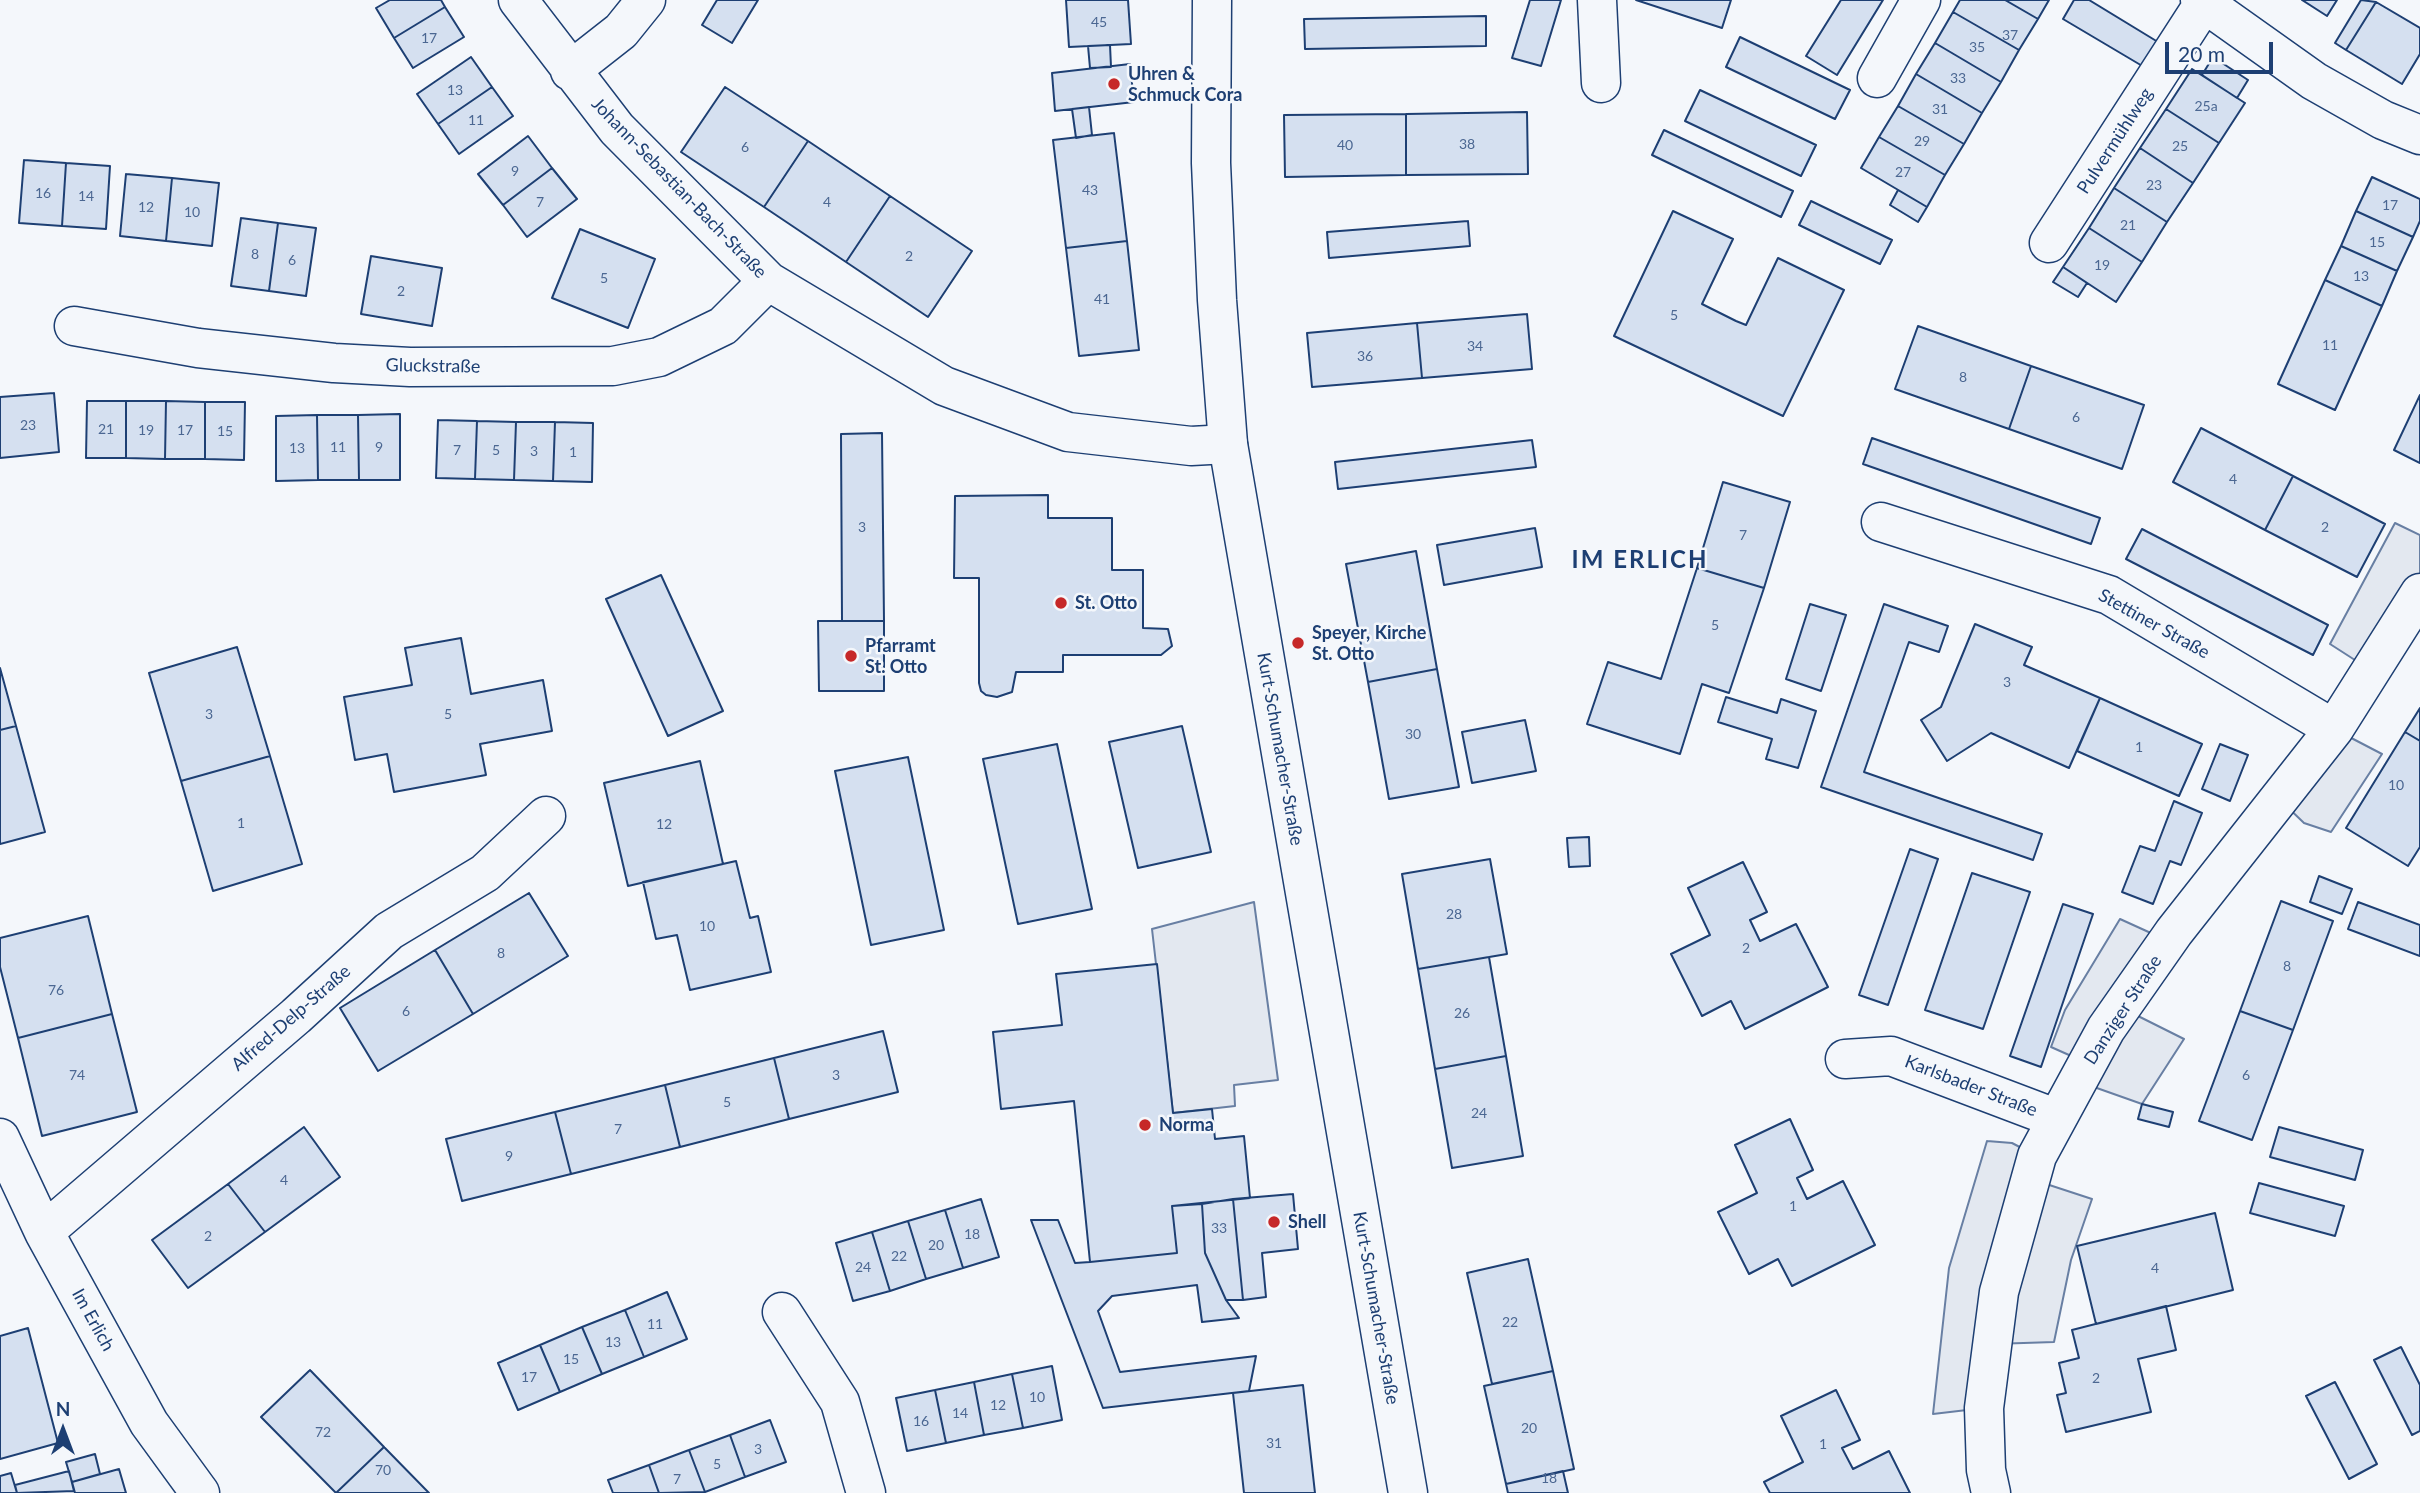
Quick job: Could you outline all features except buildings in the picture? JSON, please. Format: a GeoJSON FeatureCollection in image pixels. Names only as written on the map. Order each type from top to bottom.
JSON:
{"type":"FeatureCollection","features":[{"type":"Feature","properties":{"kind":"street","name":"Johann-Sebastian-Bach-Straße"},"geometry":{"type":"LineString","coordinates":[[518,0],[570,72],[617,129],[768,281],[944,386],[1068,432],[1191,446],[1228,444]]}},
{"type":"Feature","properties":{"kind":"street"},"geometry":{"type":"LineString","coordinates":[[570,72],[621,31],[646,0]]}},
{"type":"Feature","properties":{"kind":"street","name":"Kurt-Schumacher-Straße"},"geometry":{"type":"LineString","coordinates":[[1212,0],[1211,163],[1217,300],[1228,444],[1408,1493]]}},
{"type":"Feature","properties":{"kind":"street"},"geometry":{"type":"LineString","coordinates":[[1597,0],[1601,83]]}},
{"type":"Feature","properties":{"kind":"street"},"geometry":{"type":"LineString","coordinates":[[1877,78],[1921,0]]}},
{"type":"Feature","properties":{"kind":"street","name":"Pulvermühlweg"},"geometry":{"type":"LineString","coordinates":[[2049,243],[2203,1],[2314,81],[2383,120],[2420,135]]}},
{"type":"Feature","properties":{"kind":"street","name":"Gluckstraße"},"geometry":{"type":"LineString","coordinates":[[74,326],[198,348],[334,363],[410,367],[613,366],[659,357],[713,332],[723,326],[768,281]]}},
{"type":"Feature","properties":{"kind":"street","name":"Stettiner Straße"},"geometry":{"type":"LineString","coordinates":[[1881,522],[2109,595],[2334,729]]}},
{"type":"Feature","properties":{"kind":"street","name":"Danziger Straße"},"geometry":{"type":"LineString","coordinates":[[1991,1493],[1986,1470],[1984,1408],[1999,1292],[2037,1156],[2055,1118],[2106,1029],[2174,932],[2334,729],[2420,593]]}},
{"type":"Feature","properties":{"kind":"street","name":"Alfred-Delp-Straße"},"geometry":{"type":"LineString","coordinates":[[44,1232],[296,1016],[389,931],[485,873],[546,816]]}},
{"type":"Feature","properties":{"kind":"street","name":"Karlsbader Straße"},"geometry":{"type":"LineString","coordinates":[[1845,1059],[1891,1056],[2055,1118]]}},
{"type":"Feature","properties":{"kind":"street","name":"Im Erlich"},"geometry":{"type":"LineString","coordinates":[[0,1138],[44,1232],[149,1423],[200,1493]]}},
{"type":"Feature","properties":{"kind":"street"},"geometry":{"type":"LineString","coordinates":[[782,1312],[840,1402],[866,1493]]}},
{"type":"Feature","properties":{"kind":"shaded area"},"geometry":{"type":"Polygon","coordinates":[[[2395,523],[2420,535],[2420,621],[2372,671],[2330,644],[2395,523]]]}},
{"type":"Feature","properties":{"kind":"shaded area"},"geometry":{"type":"Polygon","coordinates":[[[2334,729],[2382,754],[2331,832],[2304,823],[2279,799],[2334,729]]]}},
{"type":"Feature","properties":{"kind":"shaded area"},"geometry":{"type":"Polygon","coordinates":[[[1254,902],[1278,1080],[1234,1085],[1235,1106],[1173,1113],[1152,929],[1254,902]]]}},
{"type":"Feature","properties":{"kind":"shaded area"},"geometry":{"type":"Polygon","coordinates":[[[2120,919],[2153,934],[2122,1008],[2184,1039],[2142,1104],[2077,1081],[2087,1063],[2051,1047],[2065,1010],[2120,919]]]}},
{"type":"Feature","properties":{"kind":"shaded area"},"geometry":{"type":"Polygon","coordinates":[[[1987,1141],[2012,1143],[2037,1156],[2031,1179],[2092,1199],[2071,1260],[2054,1342],[1993,1344],[1984,1408],[1933,1414],[1949,1268],[1987,1141]]]}},
{"type":"Feature","properties":{"kind":"place","name":"Uhren & Schmuck Cora"},"geometry":{"type":"Point","coordinates":[1114,84]}},
{"type":"Feature","properties":{"kind":"place","name":"St. Otto"},"geometry":{"type":"Point","coordinates":[1061,603]}},
{"type":"Feature","properties":{"kind":"place","name":"Speyer, Kirche St. Otto"},"geometry":{"type":"Point","coordinates":[1298,643]}},
{"type":"Feature","properties":{"kind":"place","name":"Pfarramt St. Otto"},"geometry":{"type":"Point","coordinates":[851,656]}},
{"type":"Feature","properties":{"kind":"place","name":"Norma"},"geometry":{"type":"Point","coordinates":[1145,1125]}},
{"type":"Feature","properties":{"kind":"place","name":"Shell"},"geometry":{"type":"Point","coordinates":[1274,1222]}},
{"type":"Feature","properties":{"kind":"district","name":"IM ERLICH"},"geometry":{"type":"Point","coordinates":[1640,560]}}]}
